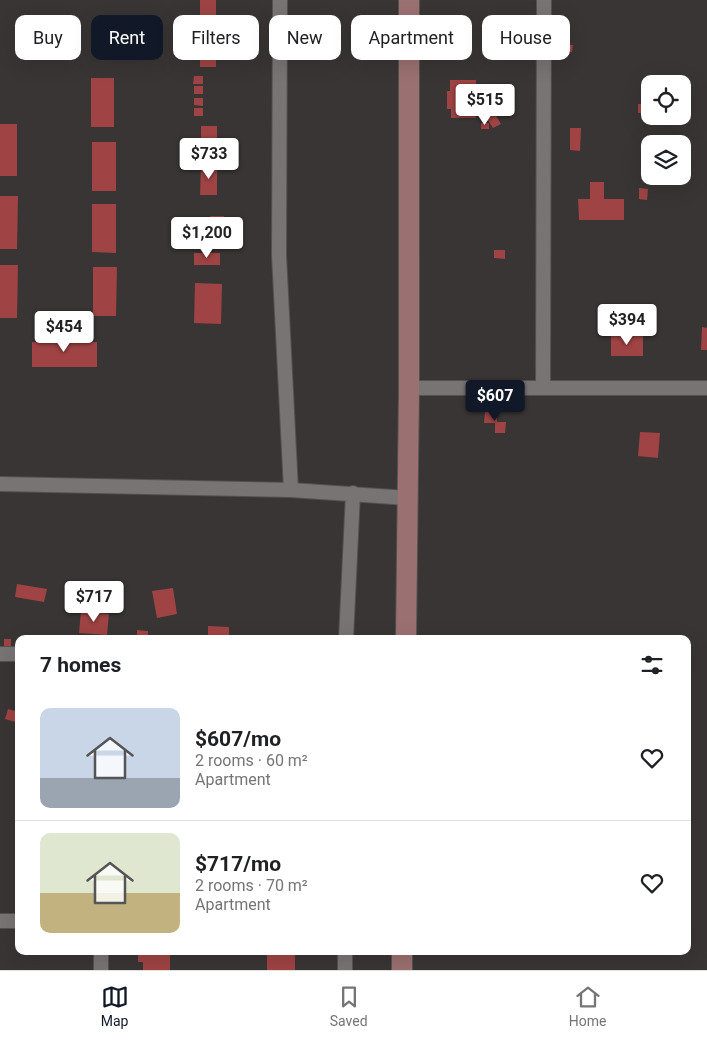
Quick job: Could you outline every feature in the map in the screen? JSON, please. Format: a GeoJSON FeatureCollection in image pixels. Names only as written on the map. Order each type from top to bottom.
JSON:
{"type":"FeatureCollection","features":[{"type":"Feature","properties":{"kind":"street"},"geometry":{"type":"LineString","coordinates":[[280,0],[279,255],[291,490]]}},
{"type":"Feature","properties":{"kind":"street"},"geometry":{"type":"LineString","coordinates":[[406,635],[409,388],[409,0]]}},
{"type":"Feature","properties":{"kind":"street"},"geometry":{"type":"LineString","coordinates":[[543,388],[544,0]]}},
{"type":"Feature","properties":{"kind":"street"},"geometry":{"type":"LineString","coordinates":[[409,388],[707,388]]}},
{"type":"Feature","properties":{"kind":"street"},"geometry":{"type":"LineString","coordinates":[[0,484],[291,490],[408,498]]}},
{"type":"Feature","properties":{"kind":"street"},"geometry":{"type":"LineString","coordinates":[[346,635],[353,494]]}},
{"type":"Feature","properties":{"kind":"street"},"geometry":{"type":"LineString","coordinates":[[0,654],[15,654]]}},
{"type":"Feature","properties":{"kind":"street"},"geometry":{"type":"LineString","coordinates":[[0,921],[15,921]]}},
{"type":"Feature","properties":{"kind":"street"},"geometry":{"type":"LineString","coordinates":[[101,955],[101,970]]}},
{"type":"Feature","properties":{"kind":"street"},"geometry":{"type":"LineString","coordinates":[[345,955],[345,970]]}},
{"type":"Feature","properties":{"kind":"street"},"geometry":{"type":"LineString","coordinates":[[402,955],[402,970]]}},
{"type":"Feature","properties":{"kind":"building"},"geometry":{"type":"Polygon","coordinates":[[[200,0],[216,0],[216,15],[200,15],[200,0]]]}},
{"type":"Feature","properties":{"kind":"building"},"geometry":{"type":"Polygon","coordinates":[[[570,45],[573,45],[572,52],[570,52],[570,45]]]}},
{"type":"Feature","properties":{"kind":"building"},"geometry":{"type":"Polygon","coordinates":[[[200,60],[216,60],[216,67],[200,67],[200,60]]]}},
{"type":"Feature","properties":{"kind":"building"},"geometry":{"type":"Polygon","coordinates":[[[194,76],[203,76],[203,84],[193,84],[194,76]]]}},
{"type":"Feature","properties":{"kind":"building"},"geometry":{"type":"Polygon","coordinates":[[[91,78],[114,78],[114,127],[91,127],[91,78]]]}},
{"type":"Feature","properties":{"kind":"building"},"geometry":{"type":"Polygon","coordinates":[[[450,80],[476,80],[476,96],[479,96],[479,110],[476,110],[476,118],[451,118],[451,109],[447,109],[447,91],[450,91],[450,80]]]}},
{"type":"Feature","properties":{"kind":"building"},"geometry":{"type":"Polygon","coordinates":[[[194,86],[203,86],[203,94],[194,94],[194,86]]]}},
{"type":"Feature","properties":{"kind":"building"},"geometry":{"type":"Polygon","coordinates":[[[194,98],[203,98],[203,106],[194,105],[194,98]]]}},
{"type":"Feature","properties":{"kind":"building"},"geometry":{"type":"Polygon","coordinates":[[[638,104],[641,104],[641,113],[638,113],[638,104]]]}},
{"type":"Feature","properties":{"kind":"building"},"geometry":{"type":"Polygon","coordinates":[[[194,108],[203,108],[203,116],[194,116],[194,108]]]}},
{"type":"Feature","properties":{"kind":"building"},"geometry":{"type":"Polygon","coordinates":[[[495,114],[501,124],[493,128],[487,119],[495,114]]]}},
{"type":"Feature","properties":{"kind":"building"},"geometry":{"type":"Polygon","coordinates":[[[481,123],[489,123],[489,129],[481,129],[481,123]]]}},
{"type":"Feature","properties":{"kind":"building"},"geometry":{"type":"Polygon","coordinates":[[[0,124],[17,124],[17,176],[0,176],[0,124]]]}},
{"type":"Feature","properties":{"kind":"building"},"geometry":{"type":"Polygon","coordinates":[[[201,126],[217,126],[217,157],[201,157],[201,126]]]}},
{"type":"Feature","properties":{"kind":"building"},"geometry":{"type":"Polygon","coordinates":[[[570,128],[581,128],[580,151],[570,150],[570,128]]]}},
{"type":"Feature","properties":{"kind":"building"},"geometry":{"type":"Polygon","coordinates":[[[92,142],[116,142],[116,191],[92,191],[92,142]]]}},
{"type":"Feature","properties":{"kind":"building"},"geometry":{"type":"Polygon","coordinates":[[[201,164],[217,164],[217,195],[200,195],[201,164]]]}},
{"type":"Feature","properties":{"kind":"building"},"geometry":{"type":"Polygon","coordinates":[[[590,182],[604,182],[604,199],[624,199],[624,220],[579,220],[578,199],[590,199],[590,182]]]}},
{"type":"Feature","properties":{"kind":"building"},"geometry":{"type":"Polygon","coordinates":[[[639,188],[648,189],[647,200],[639,199],[639,188]]]}},
{"type":"Feature","properties":{"kind":"building"},"geometry":{"type":"Polygon","coordinates":[[[0,196],[18,196],[17,249],[0,249],[0,196]]]}},
{"type":"Feature","properties":{"kind":"building"},"geometry":{"type":"Polygon","coordinates":[[[92,204],[116,204],[116,253],[92,252],[92,204]]]}},
{"type":"Feature","properties":{"kind":"building"},"geometry":{"type":"Polygon","coordinates":[[[210,216],[224,216],[223,237],[209,236],[210,216]]]}},
{"type":"Feature","properties":{"kind":"building"},"geometry":{"type":"Polygon","coordinates":[[[494,250],[505,250],[505,259],[494,258],[494,250]]]}},
{"type":"Feature","properties":{"kind":"building"},"geometry":{"type":"Polygon","coordinates":[[[194,253],[220,253],[220,265],[194,265],[194,253]]]}},
{"type":"Feature","properties":{"kind":"building"},"geometry":{"type":"Polygon","coordinates":[[[0,265],[18,265],[17,318],[0,318],[0,265]]]}},
{"type":"Feature","properties":{"kind":"building"},"geometry":{"type":"Polygon","coordinates":[[[93,267],[117,267],[116,316],[93,316],[93,267]]]}},
{"type":"Feature","properties":{"kind":"building"},"geometry":{"type":"Polygon","coordinates":[[[195,283],[222,284],[221,324],[194,323],[195,283]]]}},
{"type":"Feature","properties":{"kind":"building"},"geometry":{"type":"Polygon","coordinates":[[[648,310],[655,310],[655,318],[648,317],[648,310]]]}},
{"type":"Feature","properties":{"kind":"building"},"geometry":{"type":"Polygon","coordinates":[[[702,327],[707,328],[707,350],[701,350],[702,327]]]}},
{"type":"Feature","properties":{"kind":"building"},"geometry":{"type":"Polygon","coordinates":[[[57,334],[71,334],[71,342],[97,342],[97,367],[32,367],[32,342],[57,342],[57,334]]]}},
{"type":"Feature","properties":{"kind":"building"},"geometry":{"type":"Polygon","coordinates":[[[611,336],[643,336],[643,356],[611,356],[611,336]]]}},
{"type":"Feature","properties":{"kind":"building"},"geometry":{"type":"Polygon","coordinates":[[[485,412],[497,412],[497,422],[506,422],[505,433],[495,433],[495,423],[484,423],[485,412]]]}},
{"type":"Feature","properties":{"kind":"building"},"geometry":{"type":"Polygon","coordinates":[[[640,432],[660,433],[658,458],[638,456],[640,432]]]}},
{"type":"Feature","properties":{"kind":"building"},"geometry":{"type":"Polygon","coordinates":[[[17,584],[47,589],[44,602],[15,597],[17,584]]]}},
{"type":"Feature","properties":{"kind":"building"},"geometry":{"type":"Polygon","coordinates":[[[173,588],[177,614],[157,618],[152,591],[173,588]]]}},
{"type":"Feature","properties":{"kind":"building"},"geometry":{"type":"Polygon","coordinates":[[[81,611],[109,614],[107,635],[79,633],[81,611]]]}},
{"type":"Feature","properties":{"kind":"building"},"geometry":{"type":"Polygon","coordinates":[[[208,626],[229,627],[229,635],[208,635],[208,626]]]}},
{"type":"Feature","properties":{"kind":"building"},"geometry":{"type":"Polygon","coordinates":[[[137,630],[148,631],[148,635],[137,635],[137,630]]]}},
{"type":"Feature","properties":{"kind":"building"},"geometry":{"type":"Polygon","coordinates":[[[4,639],[11,639],[11,647],[4,647],[4,639]]]}},
{"type":"Feature","properties":{"kind":"building"},"geometry":{"type":"Polygon","coordinates":[[[8,709],[15,711],[15,722],[5,719],[8,709]]]}},
{"type":"Feature","properties":{"kind":"building"},"geometry":{"type":"Polygon","coordinates":[[[138,955],[170,955],[170,970],[143,970],[143,962],[138,962],[138,955]]]}},
{"type":"Feature","properties":{"kind":"building"},"geometry":{"type":"Polygon","coordinates":[[[267,955],[295,955],[295,970],[267,970],[267,955]]]}}]}
